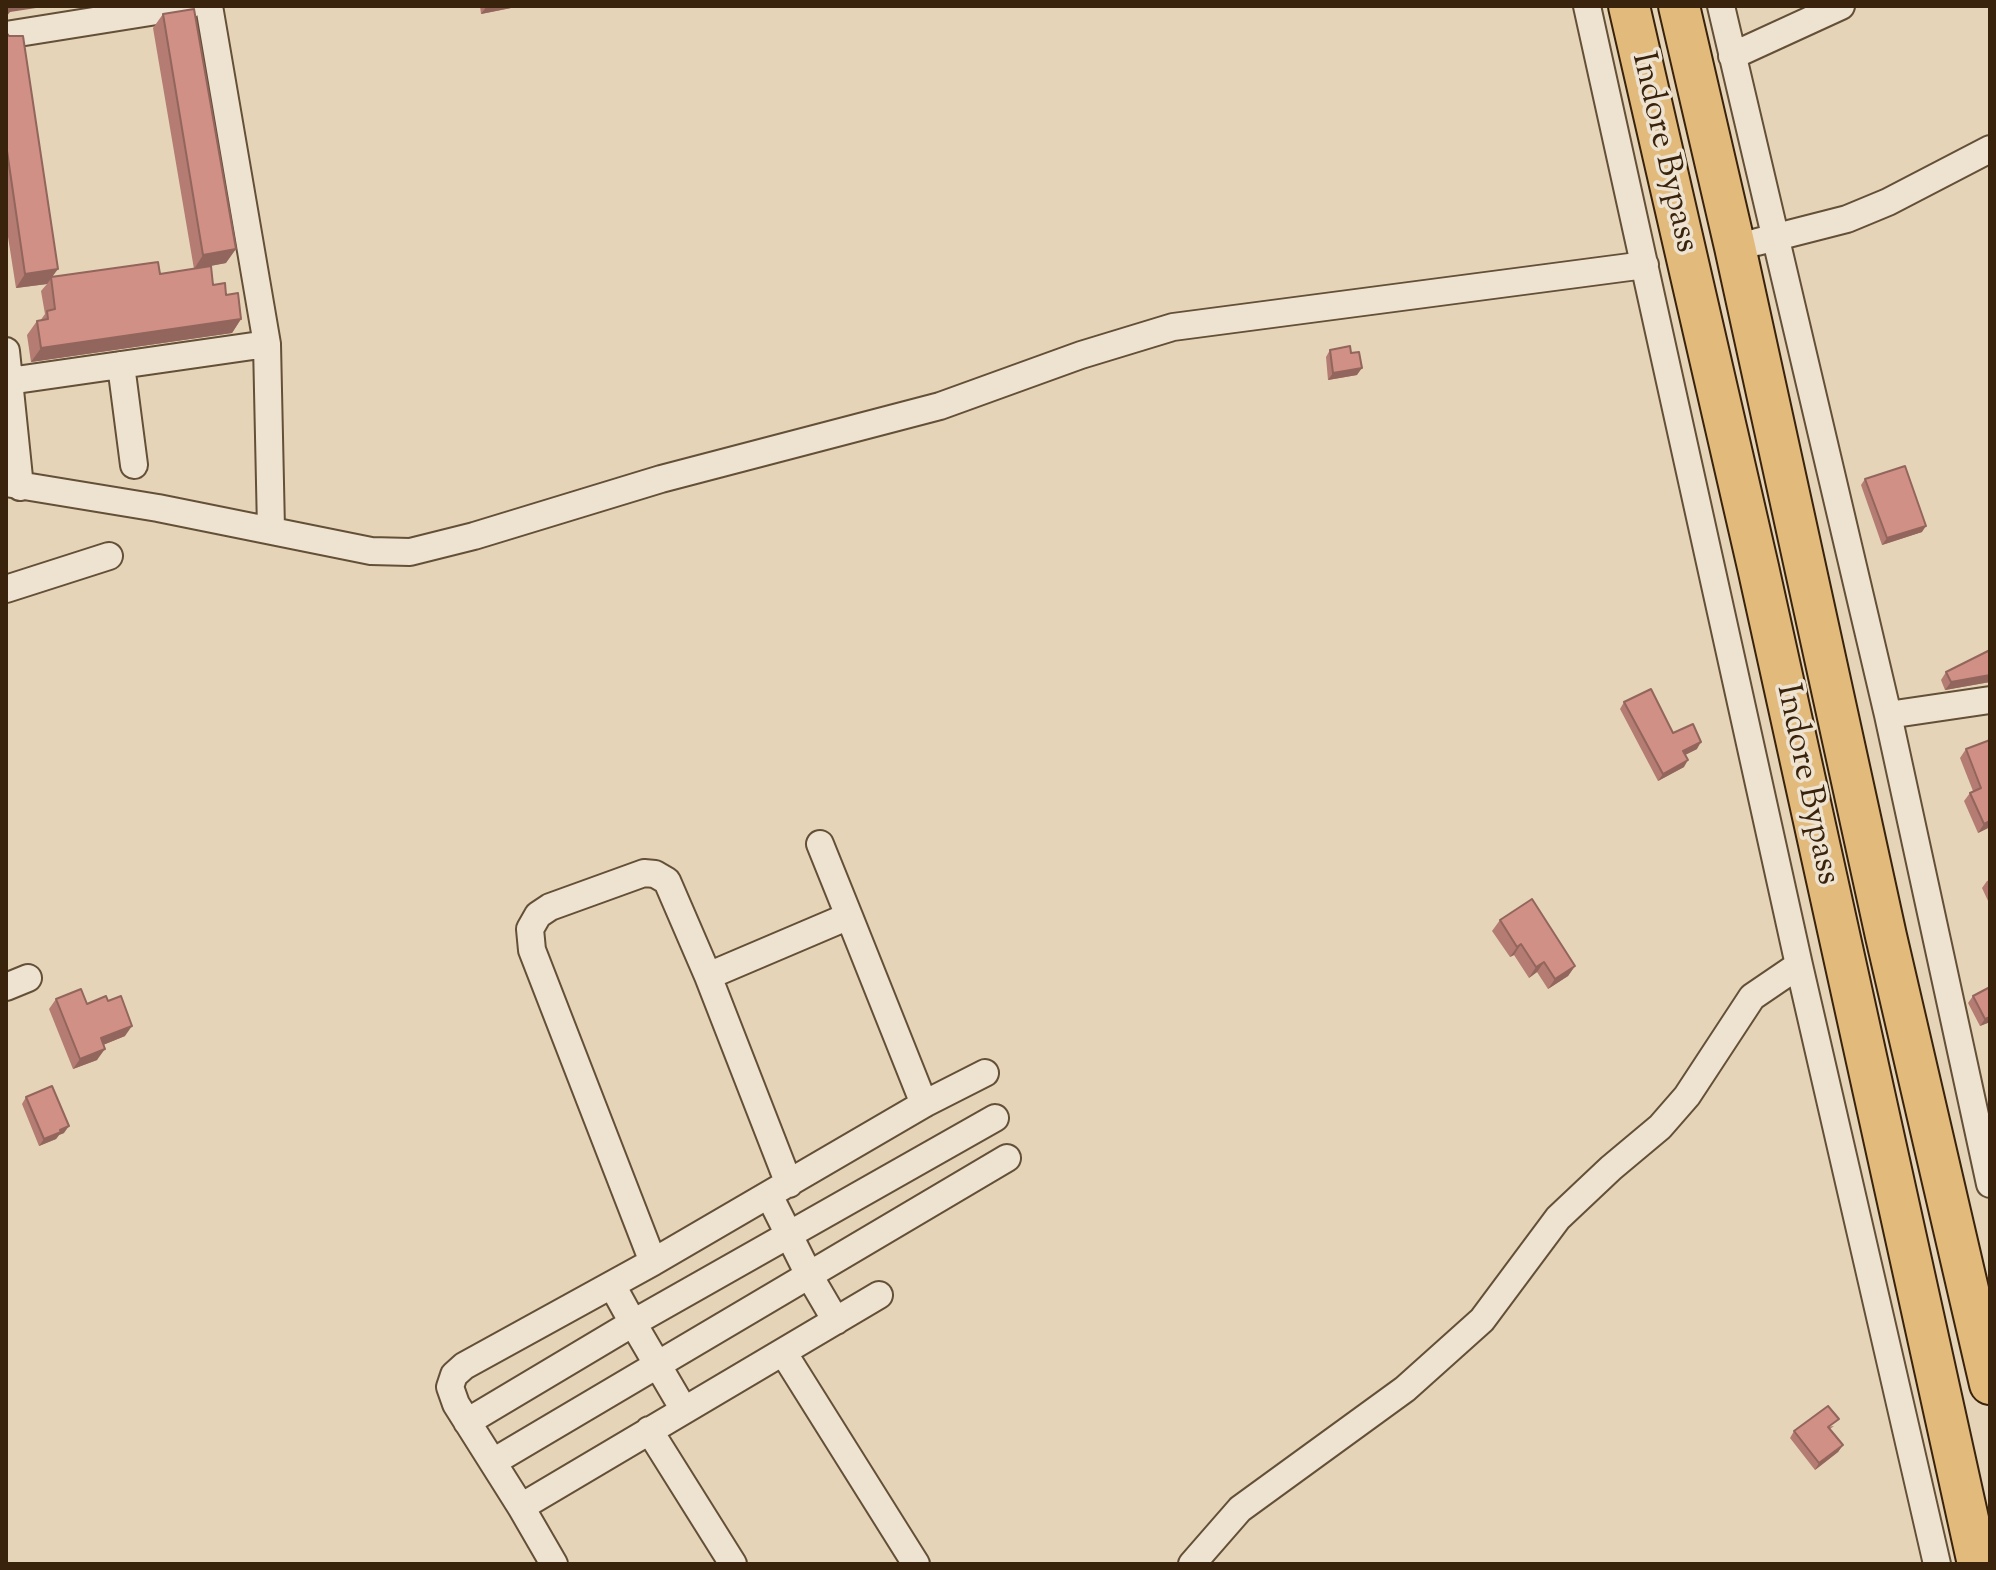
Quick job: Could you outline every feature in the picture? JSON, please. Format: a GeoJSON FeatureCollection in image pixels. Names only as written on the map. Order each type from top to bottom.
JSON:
{"type":"FeatureCollection","features":[{"type":"Feature","properties":{"kind":"highway","name":"Indore Bypass"},"geometry":{"type":"LineString","coordinates":[[1629,6],[1758,567],[1978,1564]]}},
{"type":"Feature","properties":{"kind":"highway","name":"Indore Bypass"},"geometry":{"type":"LineString","coordinates":[[1679,6],[1735,247],[1882,921],[1990,1384]]}},
{"type":"Feature","properties":{"kind":"street"},"geometry":{"type":"LineString","coordinates":[[6,35],[188,6]]}},
{"type":"Feature","properties":{"kind":"street"},"geometry":{"type":"LineString","coordinates":[[209,6],[267,344],[271,529]]}},
{"type":"Feature","properties":{"kind":"street"},"geometry":{"type":"LineString","coordinates":[[1587,6],[1799,965],[1937,1564]]}},
{"type":"Feature","properties":{"kind":"street"},"geometry":{"type":"LineString","coordinates":[[1721,6],[1888,715],[1990,1184]]}},
{"type":"Feature","properties":{"kind":"street"},"geometry":{"type":"LineString","coordinates":[[1732,56],[1841,6]]}},
{"type":"Feature","properties":{"kind":"street"},"geometry":{"type":"LineString","coordinates":[[1735,247],[1774,239],[1861,213],[1990,149]]}},
{"type":"Feature","properties":{"kind":"street"},"geometry":{"type":"LineString","coordinates":[[6,351],[13,485],[158,508],[371,551],[410,552],[474,536],[661,479],[940,406],[1081,355],[1173,327],[1645,265]]}},
{"type":"Feature","properties":{"kind":"street"},"geometry":{"type":"LineString","coordinates":[[9,381],[267,344]]}},
{"type":"Feature","properties":{"kind":"street"},"geometry":{"type":"LineString","coordinates":[[121,365],[134,465]]}},
{"type":"Feature","properties":{"kind":"street"},"geometry":{"type":"LineString","coordinates":[[6,589],[109,556]]}},
{"type":"Feature","properties":{"kind":"street"},"geometry":{"type":"LineString","coordinates":[[1888,715],[1990,700]]}},
{"type":"Feature","properties":{"kind":"street"},"geometry":{"type":"LineString","coordinates":[[820,844],[924,1104]]}},
{"type":"Feature","properties":{"kind":"street"},"geometry":{"type":"LineString","coordinates":[[653,1262],[532,950],[530,929],[538,915],[550,907],[644,873],[655,874],[670,886],[708,976],[779,1189],[788,1235],[836,1321]]}},
{"type":"Feature","properties":{"kind":"street"},"geometry":{"type":"LineString","coordinates":[[708,976],[849,916]]}},
{"type":"Feature","properties":{"kind":"street"},"geometry":{"type":"LineString","coordinates":[[1192,1564],[1240,1509],[1405,1389],[1482,1320],[1558,1218],[1660,1127],[1687,1096],[1752,997],[1799,965]]}},
{"type":"Feature","properties":{"kind":"street"},"geometry":{"type":"LineString","coordinates":[[554,1564],[456,1404],[450,1387],[454,1375],[464,1366],[653,1262],[924,1104],[985,1073]]}},
{"type":"Feature","properties":{"kind":"street"},"geometry":{"type":"LineString","coordinates":[[467,1422],[633,1323],[995,1118]]}},
{"type":"Feature","properties":{"kind":"street"},"geometry":{"type":"LineString","coordinates":[[493,1462],[1007,1158]]}},
{"type":"Feature","properties":{"kind":"street"},"geometry":{"type":"LineString","coordinates":[[612,1285],[684,1410]]}},
{"type":"Feature","properties":{"kind":"street"},"geometry":{"type":"LineString","coordinates":[[521,1507],[879,1295]]}},
{"type":"Feature","properties":{"kind":"street"},"geometry":{"type":"LineString","coordinates":[[783,1352],[916,1564]]}},
{"type":"Feature","properties":{"kind":"street"},"geometry":{"type":"LineString","coordinates":[[649,1430],[733,1564]]}},
{"type":"Feature","properties":{"kind":"building"},"geometry":{"type":"Polygon","coordinates":[[[194,9],[236,249],[203,255],[163,14],[194,9]]]}},
{"type":"Feature","properties":{"kind":"building"},"geometry":{"type":"Polygon","coordinates":[[[6,32],[9,36],[23,36],[58,269],[25,274],[6,144],[6,32]]]}},
{"type":"Feature","properties":{"kind":"building"},"geometry":{"type":"Polygon","coordinates":[[[158,262],[160,274],[211,266],[213,285],[225,283],[226,295],[238,293],[241,319],[41,348],[37,321],[48,319],[47,311],[55,309],[51,277],[158,262]]]}},
{"type":"Feature","properties":{"kind":"building"},"geometry":{"type":"Polygon","coordinates":[[[1350,346],[1351,353],[1359,352],[1362,368],[1333,373],[1330,350],[1350,346]]]}},
{"type":"Feature","properties":{"kind":"building"},"geometry":{"type":"Polygon","coordinates":[[[1905,466],[1926,526],[1887,538],[1865,479],[1905,466]]]}},
{"type":"Feature","properties":{"kind":"building"},"geometry":{"type":"Polygon","coordinates":[[[1990,650],[1990,675],[1951,682],[1946,672],[1990,650]]]}},
{"type":"Feature","properties":{"kind":"building"},"geometry":{"type":"Polygon","coordinates":[[[1651,689],[1673,733],[1693,724],[1701,742],[1683,751],[1688,760],[1663,774],[1624,702],[1651,689]]]}},
{"type":"Feature","properties":{"kind":"building"},"geometry":{"type":"Polygon","coordinates":[[[1990,740],[1990,821],[1984,824],[1970,793],[1981,788],[1966,749],[1990,740]]]}},
{"type":"Feature","properties":{"kind":"building"},"geometry":{"type":"Polygon","coordinates":[[[1532,899],[1575,966],[1555,979],[1544,962],[1536,967],[1521,944],[1517,947],[1500,920],[1532,899]]]}},
{"type":"Feature","properties":{"kind":"building"},"geometry":{"type":"Polygon","coordinates":[[[1990,987],[1990,1017],[1985,1019],[1973,996],[1990,987]]]}},
{"type":"Feature","properties":{"kind":"building"},"geometry":{"type":"Polygon","coordinates":[[[81,989],[87,1004],[106,996],[108,1001],[121,996],[132,1026],[101,1038],[105,1049],[80,1059],[56,999],[81,989]]]}},
{"type":"Feature","properties":{"kind":"building"},"geometry":{"type":"Polygon","coordinates":[[[52,1086],[69,1126],[44,1139],[26,1097],[52,1086]]]}},
{"type":"Feature","properties":{"kind":"building"},"geometry":{"type":"Polygon","coordinates":[[[1828,1406],[1839,1419],[1828,1427],[1843,1445],[1819,1463],[1794,1431],[1828,1406]]]}}]}
